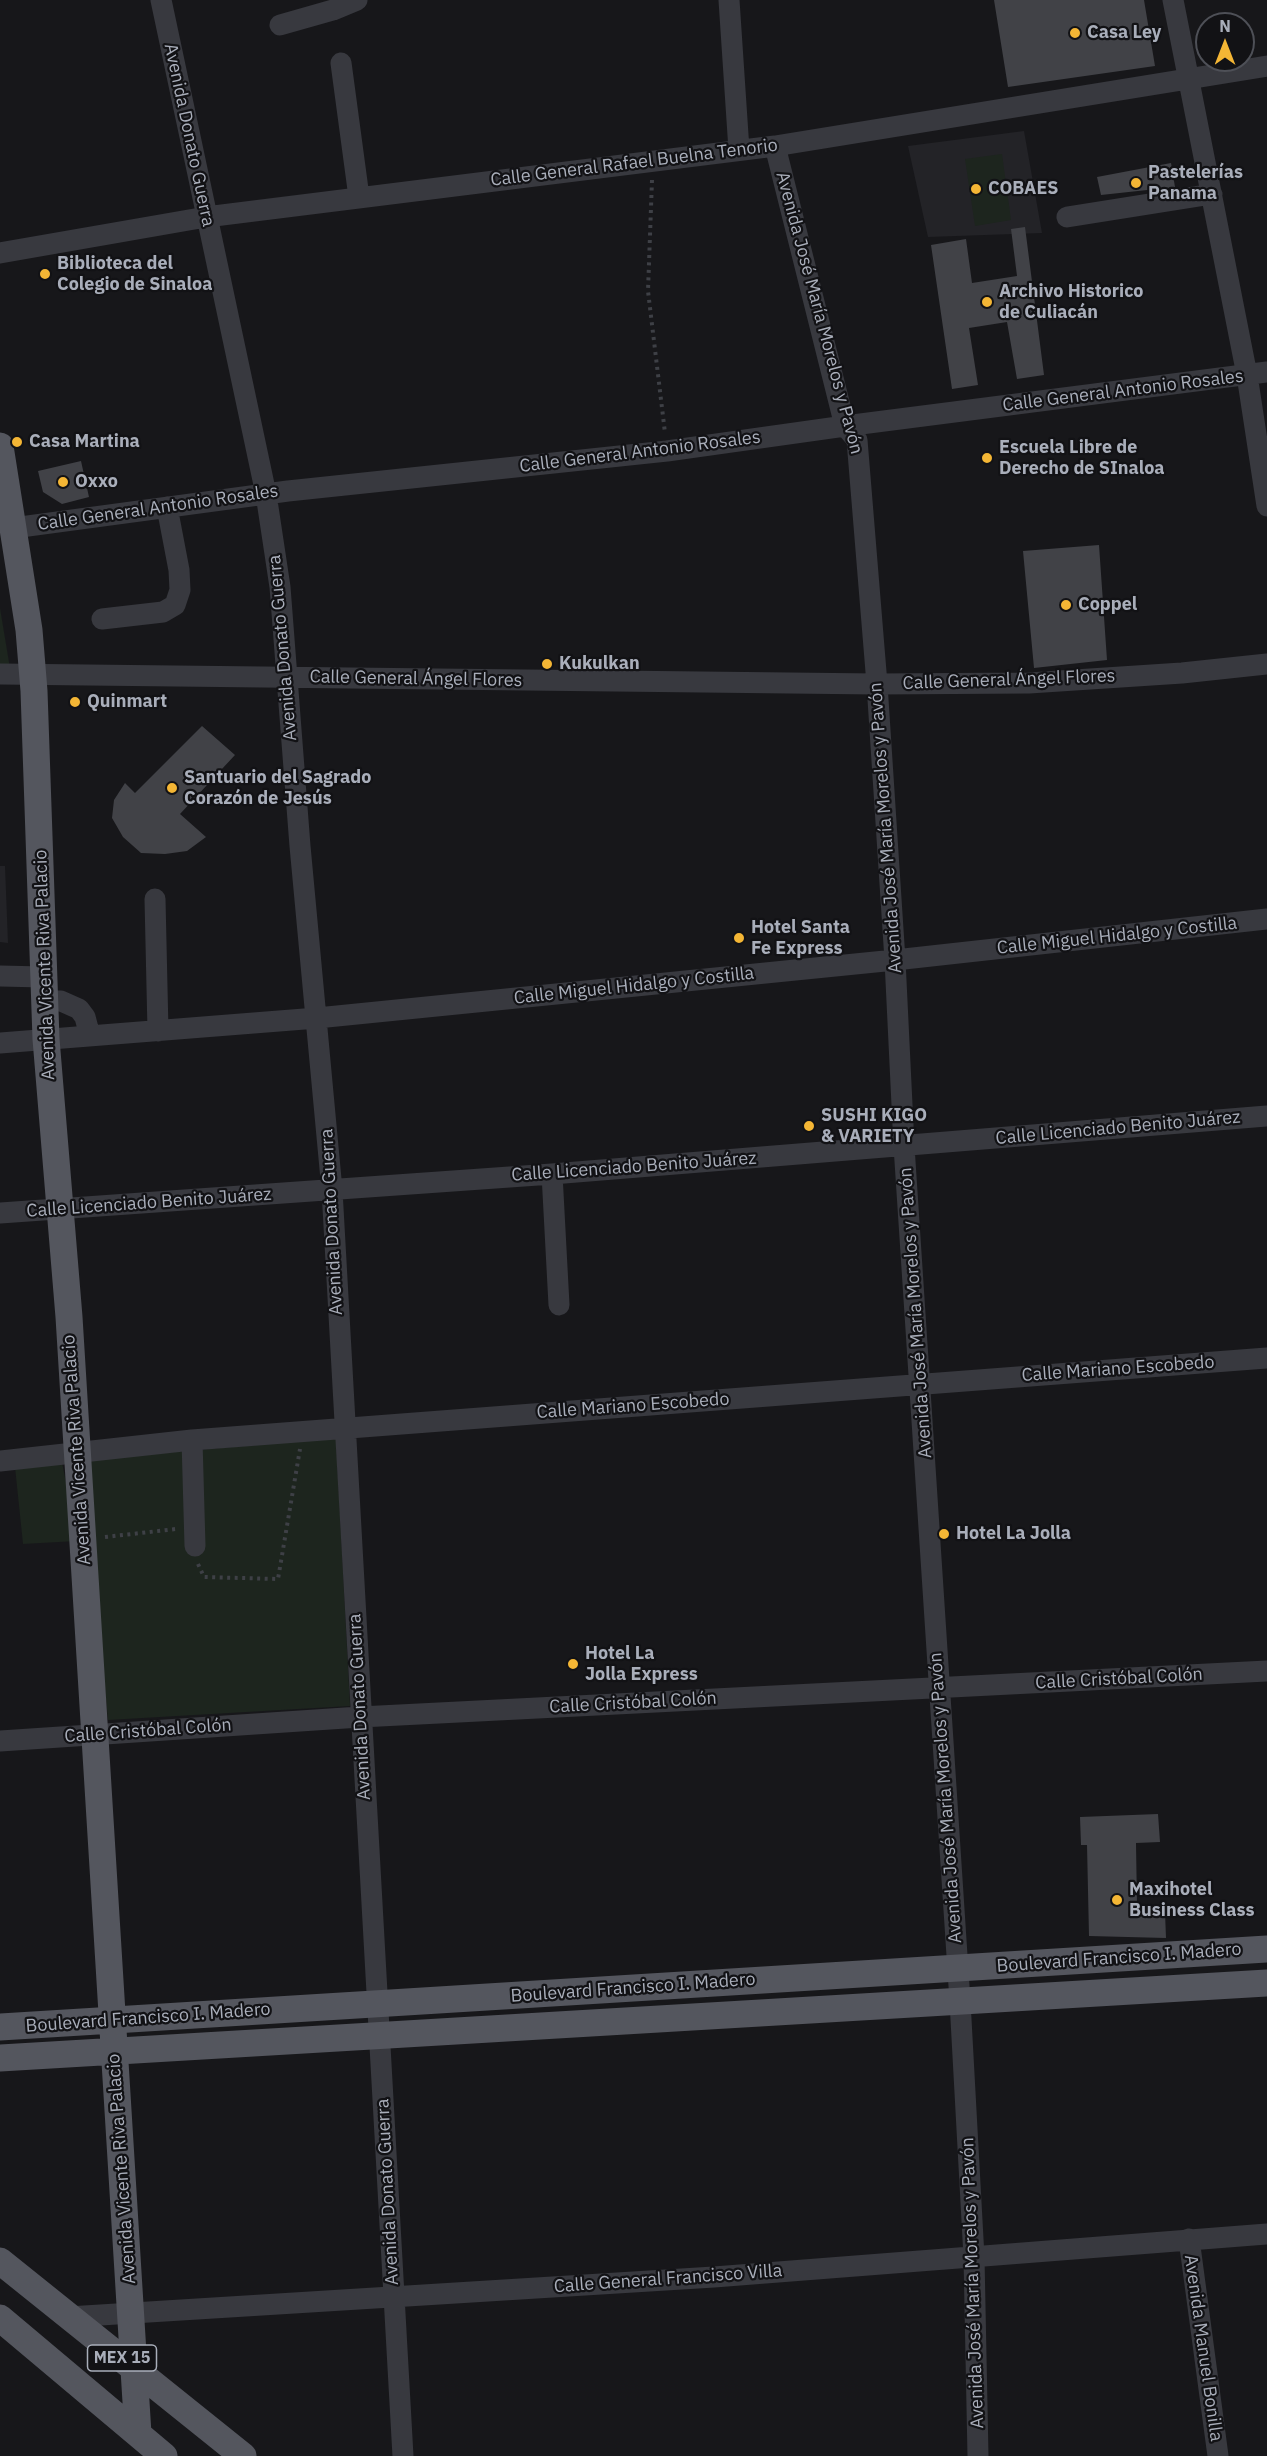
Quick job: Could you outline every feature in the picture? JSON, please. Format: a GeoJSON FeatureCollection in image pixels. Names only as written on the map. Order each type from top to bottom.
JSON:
{"type":"FeatureCollection","features":[{"type":"Feature","properties":{"kind":"main road","name":"Avenida Vicente Riva Palacio"},"geometry":{"type":"LineString","coordinates":[[0,446],[29,630],[38,778],[46,1039],[69,1317],[139,2445]]}},
{"type":"Feature","properties":{"kind":"main road","name":"Boulevard Francisco I. Madero"},"geometry":{"type":"LineString","coordinates":[[0,2027],[1267,1949]]}},
{"type":"Feature","properties":{"kind":"main road","name":"Boulevard Francisco I. Madero"},"geometry":{"type":"LineString","coordinates":[[0,2058],[1267,1983]]}},
{"type":"Feature","properties":{"kind":"main road","name":"MEX 15"},"geometry":{"type":"LineString","coordinates":[[0,2261],[243,2456]]}},
{"type":"Feature","properties":{"kind":"main road","name":"MEX 15"},"geometry":{"type":"LineString","coordinates":[[2,2320],[139,2445],[164,2456]]}},
{"type":"Feature","properties":{"kind":"street","name":"Avenida Donato Guerra"},"geometry":{"type":"LineString","coordinates":[[161,0],[266,494],[280,587],[300,846],[332,1190],[403,2456]]}},
{"type":"Feature","properties":{"kind":"street"},"geometry":{"type":"LineString","coordinates":[[280,25],[333,10],[357,0]]}},
{"type":"Feature","properties":{"kind":"street"},"geometry":{"type":"LineString","coordinates":[[729,0],[739,150]]}},
{"type":"Feature","properties":{"kind":"street"},"geometry":{"type":"LineString","coordinates":[[1173,0],[1212,194],[1257,374],[1267,506]]}},
{"type":"Feature","properties":{"kind":"street"},"geometry":{"type":"LineString","coordinates":[[341,63],[359,197]]}},
{"type":"Feature","properties":{"kind":"street","name":"Calle General Rafael Buelna Tenorio"},"geometry":{"type":"LineString","coordinates":[[0,253],[206,217],[775,146],[1267,66]]}},
{"type":"Feature","properties":{"kind":"street","name":"Avenida José María Morelos y Pavón"},"geometry":{"type":"LineString","coordinates":[[775,146],[845,426],[857,440],[877,684],[938,1688],[960,2001],[974,2257],[978,2456]]}},
{"type":"Feature","properties":{"kind":"street"},"geometry":{"type":"LineString","coordinates":[[1067,217],[1212,194]]}},
{"type":"Feature","properties":{"kind":"street","name":"Calle General Antonio Rosales"},"geometry":{"type":"LineString","coordinates":[[14,528],[266,494],[667,451],[1257,374]]}},
{"type":"Feature","properties":{"kind":"street"},"geometry":{"type":"LineString","coordinates":[[102,619],[163,612],[175,604],[180,590],[179,570],[167,507]]}},
{"type":"Feature","properties":{"kind":"street","name":"Calle General Ángel Flores"},"geometry":{"type":"LineString","coordinates":[[0,674],[287,676],[635,683],[1029,683],[1182,673],[1267,664]]}},
{"type":"Feature","properties":{"kind":"street"},"geometry":{"type":"LineString","coordinates":[[155,899],[158,1031]]}},
{"type":"Feature","properties":{"kind":"street","name":"Calle Miguel Hidalgo y Costilla"},"geometry":{"type":"LineString","coordinates":[[0,1043],[317,1018],[895,960],[1267,919]]}},
{"type":"Feature","properties":{"kind":"street"},"geometry":{"type":"LineString","coordinates":[[0,976],[44,989],[61,1001],[79,1009],[85,1017],[90,1036]]}},
{"type":"Feature","properties":{"kind":"street","name":"Calle Licenciado Benito Juárez"},"geometry":{"type":"LineString","coordinates":[[0,1213],[552,1174],[1267,1116]]}},
{"type":"Feature","properties":{"kind":"street"},"geometry":{"type":"LineString","coordinates":[[552,1174],[560,1305]]}},
{"type":"Feature","properties":{"kind":"street","name":"Calle Mariano Escobedo"},"geometry":{"type":"LineString","coordinates":[[0,1461],[192,1440],[1267,1358]]}},
{"type":"Feature","properties":{"kind":"street"},"geometry":{"type":"LineString","coordinates":[[192,1440],[195,1552]]}},
{"type":"Feature","properties":{"kind":"street","name":"Calle Cristóbal Colón"},"geometry":{"type":"LineString","coordinates":[[0,1741],[360,1717],[1267,1671]]}},
{"type":"Feature","properties":{"kind":"street","name":"Calle General Francisco Villa"},"geometry":{"type":"LineString","coordinates":[[68,2317],[714,2277],[1267,2234]]}},
{"type":"Feature","properties":{"kind":"street","name":"Avenida Manuel Bonilla"},"geometry":{"type":"LineString","coordinates":[[1189,2239],[1218,2456]]}},
{"type":"Feature","properties":{"kind":"path"},"geometry":{"type":"LineString","coordinates":[[653,161],[648,291],[667,451]]}},
{"type":"Feature","properties":{"kind":"path"},"geometry":{"type":"LineString","coordinates":[[195,1552],[204,1577],[278,1579],[303,1431]]}},
{"type":"Feature","properties":{"kind":"path"},"geometry":{"type":"LineString","coordinates":[[104,1528],[105,1539],[180,1528]]}},
{"type":"Feature","properties":{"kind":"shaded area","name":"COBAES"},"geometry":{"type":"Polygon","coordinates":[[[1024,131],[1042,233],[928,237],[908,146],[1024,131]]]}},
{"type":"Feature","properties":{"kind":"shaded area"},"geometry":{"type":"Polygon","coordinates":[[[1002,154],[1011,220],[975,226],[965,159],[1002,154]]]}},
{"type":"Feature","properties":{"kind":"shaded area"},"geometry":{"type":"Polygon","coordinates":[[[0,608],[10,668],[0,667],[0,608]]]}},
{"type":"Feature","properties":{"kind":"shaded area"},"geometry":{"type":"Polygon","coordinates":[[[0,866],[5,866],[8,943],[0,942],[0,866]]]}},
{"type":"Feature","properties":{"kind":"shaded area"},"geometry":{"type":"Polygon","coordinates":[[[336,1438],[350,1706],[108,1720],[83,1460],[336,1438]]]}},
{"type":"Feature","properties":{"kind":"shaded area"},"geometry":{"type":"Polygon","coordinates":[[[62,1462],[77,1541],[23,1544],[15,1467],[62,1462]]]}},
{"type":"Feature","properties":{"kind":"building","name":"Casa Ley"},"geometry":{"type":"Polygon","coordinates":[[[994,0],[1144,0],[1155,66],[1008,87],[994,0]]]}},
{"type":"Feature","properties":{"kind":"building","name":"Pastelerías Panama"},"geometry":{"type":"Polygon","coordinates":[[[1171,163],[1175,187],[1101,195],[1097,177],[1171,163]]]}},
{"type":"Feature","properties":{"kind":"building","name":"Archivo Historico de Culiacán"},"geometry":{"type":"Polygon","coordinates":[[[1025,227],[1044,375],[1017,379],[1007,322],[969,328],[978,385],[952,389],[931,245],[966,239],[972,283],[1017,276],[1011,229],[1025,227]]]}},
{"type":"Feature","properties":{"kind":"building","name":"Oxxo"},"geometry":{"type":"Polygon","coordinates":[[[81,461],[89,497],[62,504],[43,492],[38,471],[81,461]]]}},
{"type":"Feature","properties":{"kind":"building","name":"Coppel"},"geometry":{"type":"Polygon","coordinates":[[[1099,545],[1107,660],[1034,668],[1023,551],[1099,545]]]}},
{"type":"Feature","properties":{"kind":"building","name":"Santuario del Sagrado Corazón de Jesús"},"geometry":{"type":"Polygon","coordinates":[[[202,726],[235,755],[180,814],[206,837],[187,851],[165,854],[141,853],[123,837],[112,818],[114,800],[125,783],[135,793],[202,726]]]}},
{"type":"Feature","properties":{"kind":"building"},"geometry":{"type":"Polygon","coordinates":[[[1158,1814],[1160,1842],[1136,1843],[1137,1906],[1147,1906],[1147,1913],[1165,1912],[1166,1938],[1089,1936],[1087,1845],[1081,1845],[1080,1817],[1158,1814]]]}},
{"type":"Feature","properties":{"kind":"place","name":"Casa Ley"},"geometry":{"type":"Point","coordinates":[1075,33]}},
{"type":"Feature","properties":{"kind":"place","name":"Pastelerías Panama"},"geometry":{"type":"Point","coordinates":[1136,183]}},
{"type":"Feature","properties":{"kind":"place","name":"COBAES"},"geometry":{"type":"Point","coordinates":[976,189]}},
{"type":"Feature","properties":{"kind":"place","name":"Biblioteca del Colegio de Sinaloa"},"geometry":{"type":"Point","coordinates":[45,274]}},
{"type":"Feature","properties":{"kind":"place","name":"Archivo Historico de Culiacán"},"geometry":{"type":"Point","coordinates":[987,302]}},
{"type":"Feature","properties":{"kind":"place","name":"Casa Martina"},"geometry":{"type":"Point","coordinates":[17,442]}},
{"type":"Feature","properties":{"kind":"place","name":"Escuela Libre de Derecho de SInaloa"},"geometry":{"type":"Point","coordinates":[987,458]}},
{"type":"Feature","properties":{"kind":"place","name":"Oxxo"},"geometry":{"type":"Point","coordinates":[63,482]}},
{"type":"Feature","properties":{"kind":"place","name":"Coppel"},"geometry":{"type":"Point","coordinates":[1066,605]}},
{"type":"Feature","properties":{"kind":"place","name":"Kukulkan"},"geometry":{"type":"Point","coordinates":[547,664]}},
{"type":"Feature","properties":{"kind":"place","name":"Quinmart"},"geometry":{"type":"Point","coordinates":[75,702]}},
{"type":"Feature","properties":{"kind":"place","name":"Santuario del Sagrado Corazón de Jesús"},"geometry":{"type":"Point","coordinates":[172,788]}},
{"type":"Feature","properties":{"kind":"place","name":"Hotel Santa Fe Express"},"geometry":{"type":"Point","coordinates":[739,938]}},
{"type":"Feature","properties":{"kind":"place","name":"SUSHI KIGO & VARIETY"},"geometry":{"type":"Point","coordinates":[809,1126]}},
{"type":"Feature","properties":{"kind":"place","name":"Hotel La Jolla"},"geometry":{"type":"Point","coordinates":[944,1534]}},
{"type":"Feature","properties":{"kind":"place","name":"Hotel La Jolla Express"},"geometry":{"type":"Point","coordinates":[573,1664]}},
{"type":"Feature","properties":{"kind":"place","name":"Maxihotel Business Class"},"geometry":{"type":"Point","coordinates":[1117,1900]}}]}
